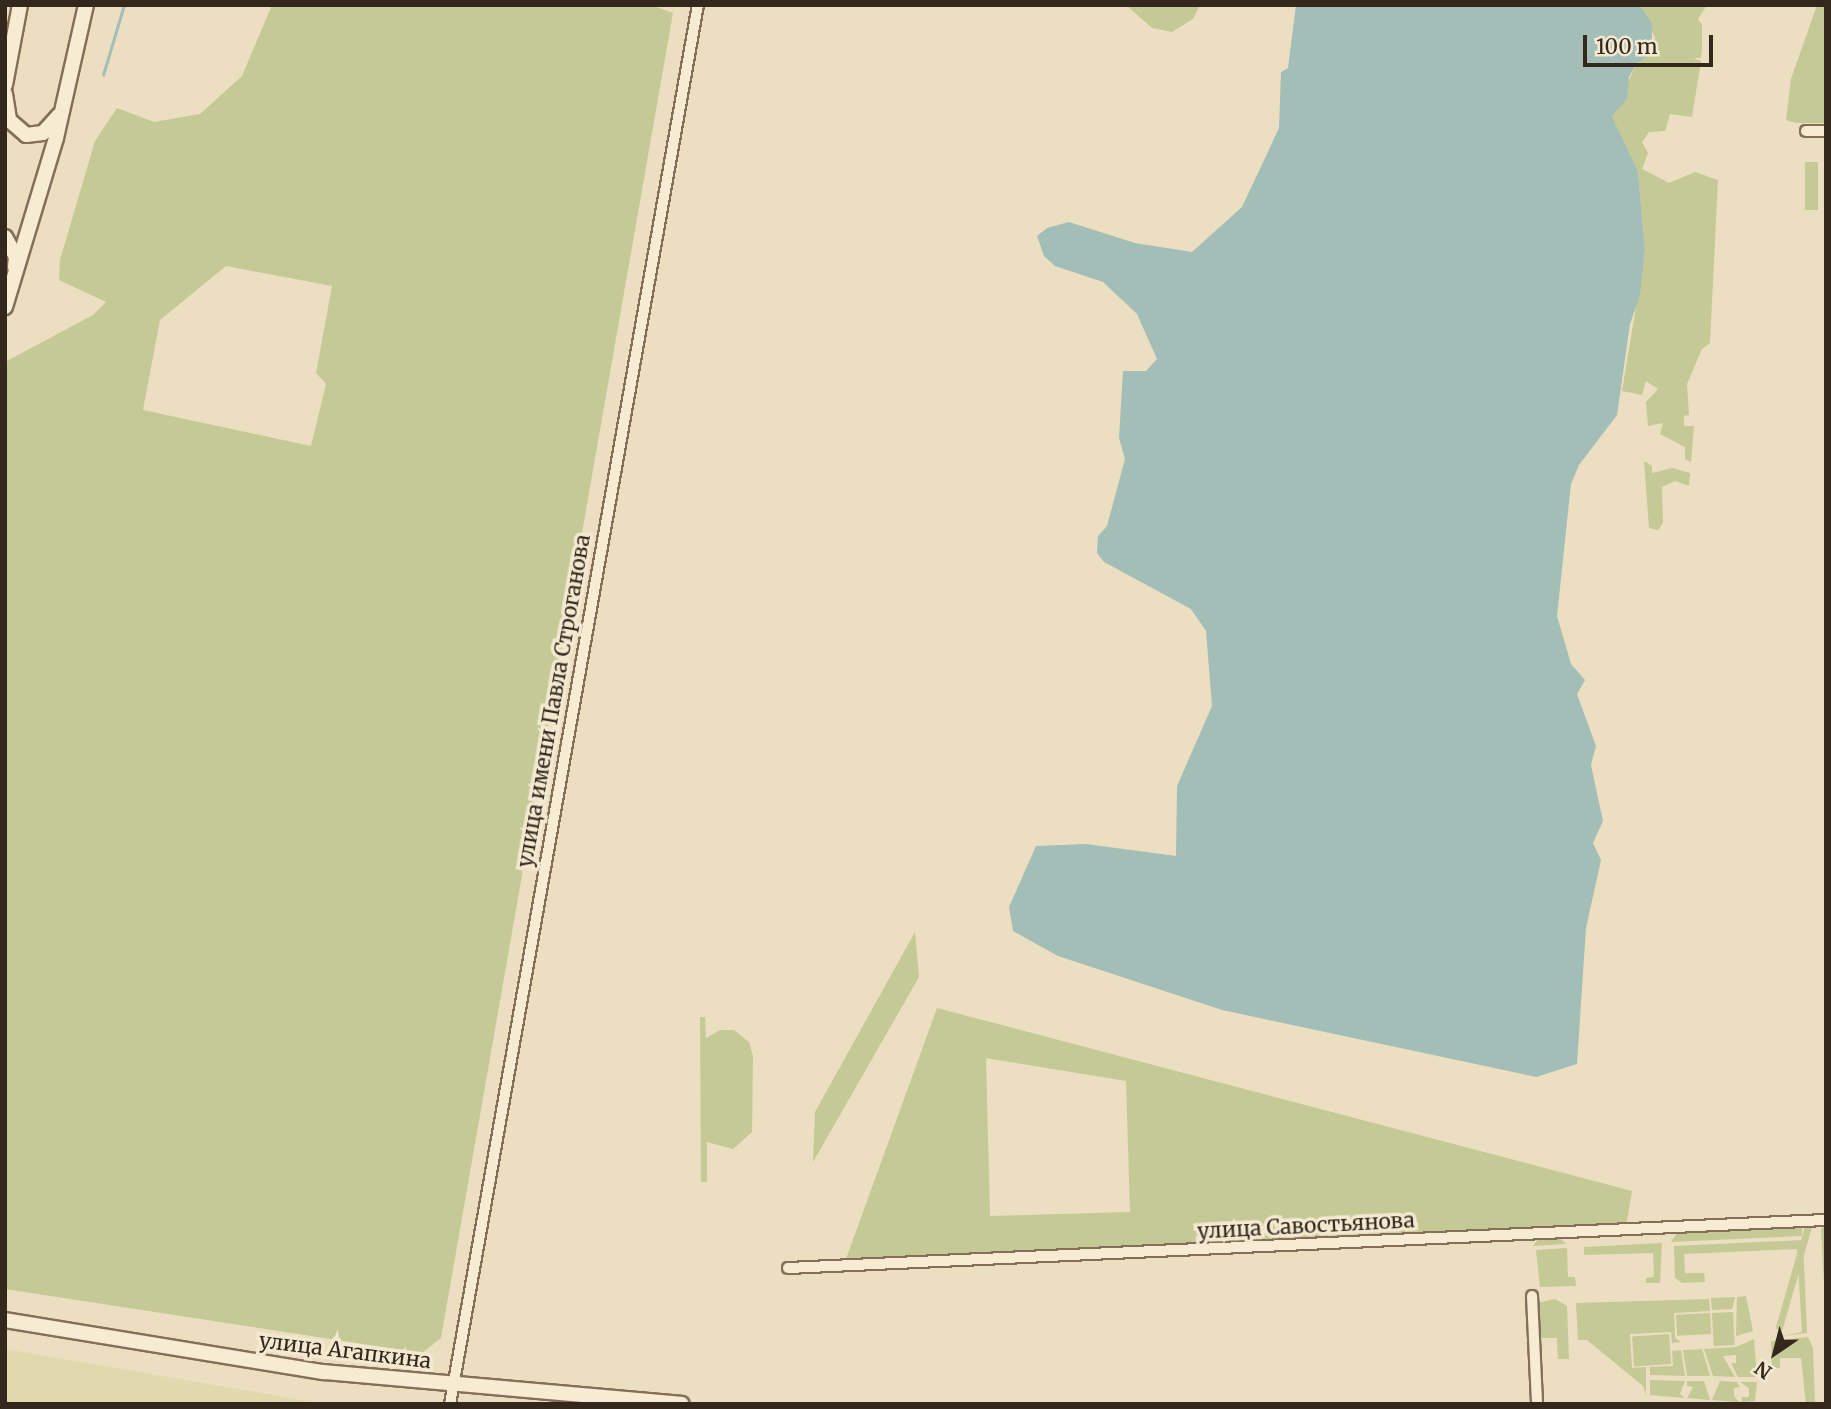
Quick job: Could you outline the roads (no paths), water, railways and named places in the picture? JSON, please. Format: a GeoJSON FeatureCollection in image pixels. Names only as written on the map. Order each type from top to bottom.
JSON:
{"type":"FeatureCollection","features":[{"type":"Feature","properties":{"kind":"main road"},"geometry":{"type":"LineString","coordinates":[[5,85],[20,5]]}},
{"type":"Feature","properties":{"kind":"main road"},"geometry":{"type":"LineString","coordinates":[[5,307],[64,108],[86,5]]}},
{"type":"Feature","properties":{"kind":"main road"},"geometry":{"type":"LineString","coordinates":[[5,94],[9,120],[26,135],[43,133],[64,108]]}},
{"type":"Feature","properties":{"kind":"main road"},"geometry":{"type":"LineString","coordinates":[[5,237],[16,257],[14,282]]}},
{"type":"Feature","properties":{"kind":"main road","name":"улица Агапкина"},"geometry":{"type":"LineString","coordinates":[[5,1320],[324,1372],[682,1404]]}},
{"type":"Feature","properties":{"kind":"street","name":"улица имени Павла Строганова"},"geometry":{"type":"LineString","coordinates":[[450,1404],[698,5]]}},
{"type":"Feature","properties":{"kind":"street"},"geometry":{"type":"LineString","coordinates":[[1806,131],[1826,131]]}},
{"type":"Feature","properties":{"kind":"street","name":"улица Савостьянова"},"geometry":{"type":"LineString","coordinates":[[788,1268],[1826,1220]]}},
{"type":"Feature","properties":{"kind":"street"},"geometry":{"type":"LineString","coordinates":[[1532,1296],[1537,1404]]}},
{"type":"Feature","properties":{"kind":"water"},"geometry":{"type":"Polygon","coordinates":[[[1296,5],[1634,5],[1642,8],[1652,24],[1652,54],[1637,63],[1629,77],[1627,99],[1612,116],[1638,171],[1645,251],[1640,295],[1630,324],[1617,415],[1579,465],[1571,484],[1557,616],[1571,664],[1585,680],[1577,694],[1596,746],[1591,765],[1603,821],[1593,843],[1601,860],[1586,928],[1577,1064],[1536,1077],[1222,1010],[1058,956],[1013,931],[1009,907],[1036,846],[1086,844],[1176,856],[1177,786],[1212,706],[1206,631],[1191,609],[1104,562],[1097,553],[1098,536],[1107,526],[1125,459],[1119,438],[1123,371],[1146,371],[1157,359],[1137,314],[1103,282],[1055,266],[1044,256],[1037,236],[1047,228],[1069,222],[1135,243],[1192,252],[1242,207],[1279,128],[1281,72],[1288,68],[1296,5]]]}},
{"type":"Feature","properties":{"kind":"waterway"},"geometry":{"type":"LineString","coordinates":[[103,75],[124,5]]}}]}
